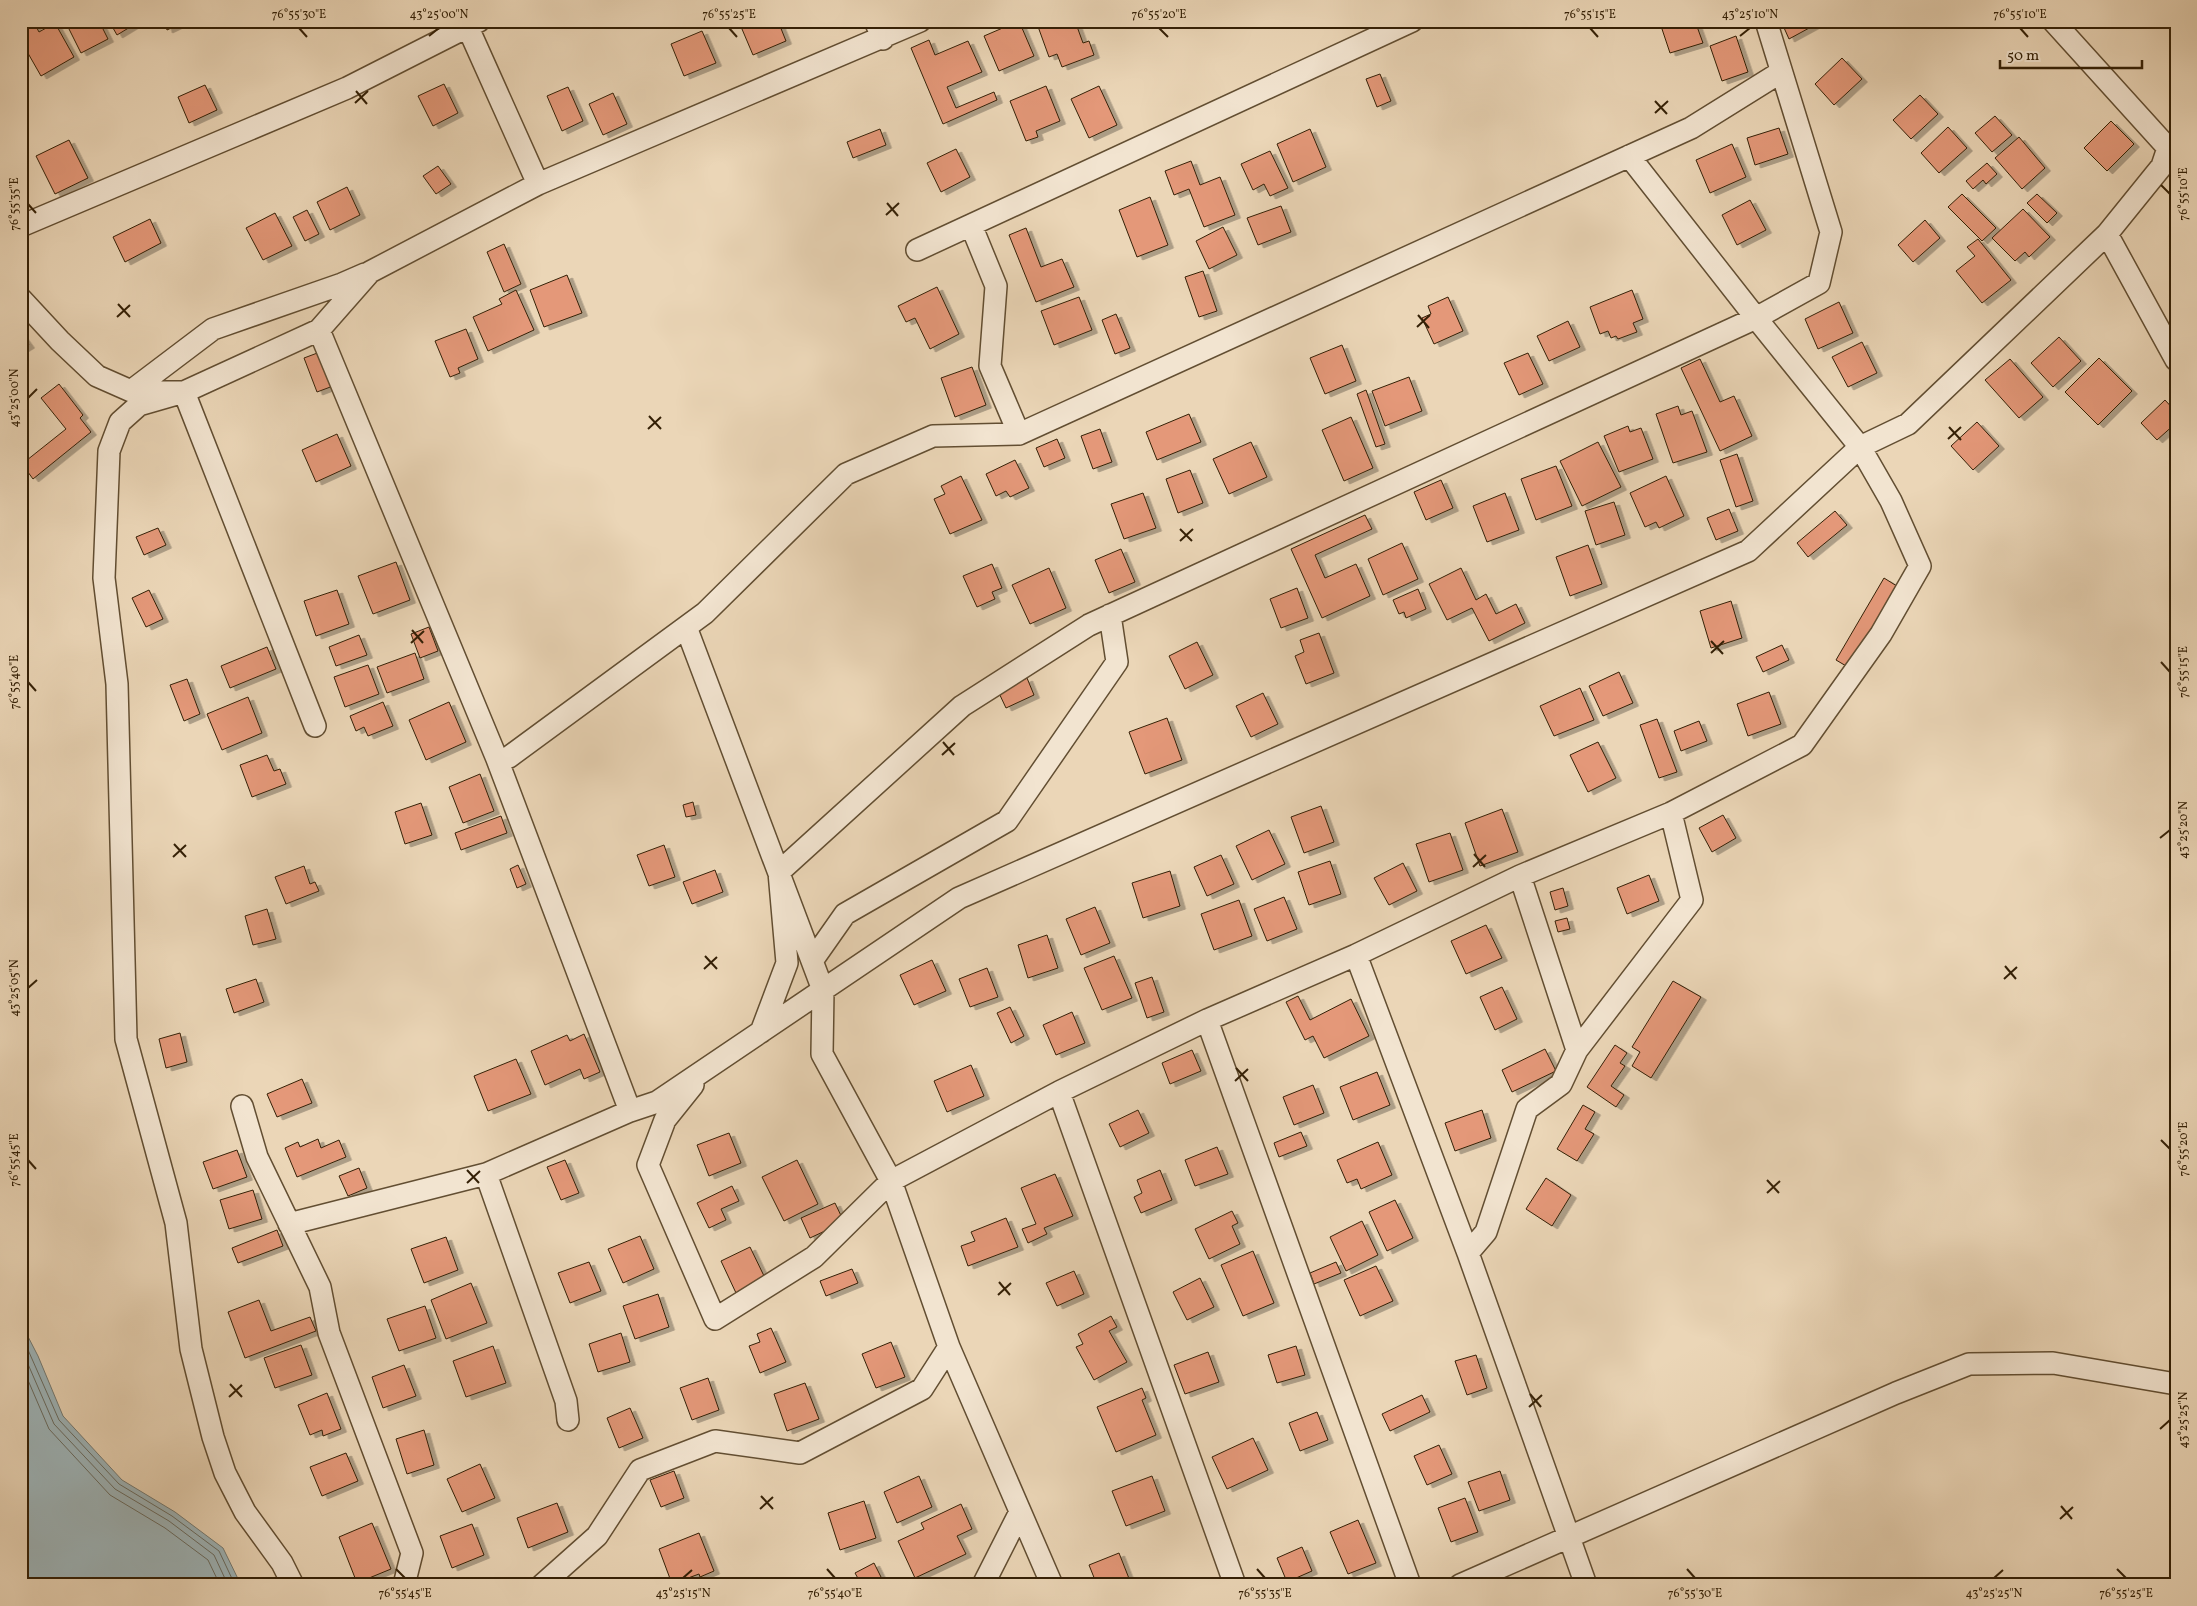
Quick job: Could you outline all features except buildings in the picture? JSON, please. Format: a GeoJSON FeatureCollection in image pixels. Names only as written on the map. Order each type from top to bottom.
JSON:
{"type":"FeatureCollection","features":[{"type":"Feature","properties":{"kind":"street"},"geometry":{"type":"LineString","coordinates":[[132,391],[213,329],[342,284],[370,272],[538,184],[879,30],[920,21]]}},
{"type":"Feature","properties":{"kind":"street"},"geometry":{"type":"LineString","coordinates":[[917,250],[1412,21]]}},
{"type":"Feature","properties":{"kind":"street"},"geometry":{"type":"LineString","coordinates":[[779,872],[962,706],[1088,625],[1756,318],[1819,283],[1831,232],[1766,21]]}},
{"type":"Feature","properties":{"kind":"street"},"geometry":{"type":"LineString","coordinates":[[290,1224],[486,1174],[630,1111],[657,1102],[959,898],[1748,551],[1860,447],[1908,424],[2107,234],[2162,166],[2172,147],[2053,21]]}},
{"type":"Feature","properties":{"kind":"street"},"geometry":{"type":"LineString","coordinates":[[21,226],[347,88],[470,23],[538,184]]}},
{"type":"Feature","properties":{"kind":"street"},"geometry":{"type":"LineString","coordinates":[[497,759],[509,756],[705,613],[846,474],[933,436],[1019,434],[1691,128],[1781,72]]}},
{"type":"Feature","properties":{"kind":"street"},"geometry":{"type":"LineString","coordinates":[[706,1068],[666,1120],[648,1165],[715,1318],[814,1257],[891,1181],[1059,1092],[1207,1020],[1356,955],[1520,876],[1671,813],[1802,745],[1881,634],[1920,566],[1892,501],[1860,447],[1629,156]]}},
{"type":"Feature","properties":{"kind":"street"},"geometry":{"type":"LineString","coordinates":[[971,225],[996,286],[990,366],[1019,434]]}},
{"type":"Feature","properties":{"kind":"street"},"geometry":{"type":"LineString","coordinates":[[2107,234],[2176,360]]}},
{"type":"Feature","properties":{"kind":"street"},"geometry":{"type":"LineString","coordinates":[[294,1585],[282,1563],[245,1512],[225,1472],[213,1437],[191,1349],[176,1223],[126,1039],[116,684],[104,578],[109,452],[120,422],[139,405],[184,392],[319,330],[370,272]]}},
{"type":"Feature","properties":{"kind":"street"},"geometry":{"type":"LineString","coordinates":[[21,299],[60,341],[97,376],[132,391],[184,392]]}},
{"type":"Feature","properties":{"kind":"street"},"geometry":{"type":"LineString","coordinates":[[319,330],[497,759],[630,1111]]}},
{"type":"Feature","properties":{"kind":"street"},"geometry":{"type":"LineString","coordinates":[[184,392],[315,726]]}},
{"type":"Feature","properties":{"kind":"street"},"geometry":{"type":"LineString","coordinates":[[812,961],[845,914],[1007,821],[1117,662],[1110,615]]}},
{"type":"Feature","properties":{"kind":"street"},"geometry":{"type":"LineString","coordinates":[[686,627],[823,990],[822,1054],[891,1181],[949,1347],[1052,1585]]}},
{"type":"Feature","properties":{"kind":"street"},"geometry":{"type":"LineString","coordinates":[[1468,1253],[1486,1232],[1527,1109],[1561,1084],[1577,1050],[1692,900],[1671,813]]}},
{"type":"Feature","properties":{"kind":"street"},"geometry":{"type":"LineString","coordinates":[[761,1032],[787,963],[779,872]]}},
{"type":"Feature","properties":{"kind":"street"},"geometry":{"type":"LineString","coordinates":[[1520,876],[1577,1050]]}},
{"type":"Feature","properties":{"kind":"street"},"geometry":{"type":"LineString","coordinates":[[1356,955],[1468,1253],[1586,1585]]}},
{"type":"Feature","properties":{"kind":"street"},"geometry":{"type":"LineString","coordinates":[[1207,1020],[1410,1585]]}},
{"type":"Feature","properties":{"kind":"street"},"geometry":{"type":"LineString","coordinates":[[1059,1092],[1235,1585]]}},
{"type":"Feature","properties":{"kind":"street"},"geometry":{"type":"LineString","coordinates":[[242,1106],[257,1157],[320,1288],[329,1334],[412,1554],[404,1585]]}},
{"type":"Feature","properties":{"kind":"street"},"geometry":{"type":"LineString","coordinates":[[486,1174],[566,1401],[568,1420]]}},
{"type":"Feature","properties":{"kind":"street"},"geometry":{"type":"LineString","coordinates":[[542,1585],[598,1536],[640,1470],[715,1442],[800,1453],[922,1389],[949,1347]]}},
{"type":"Feature","properties":{"kind":"street"},"geometry":{"type":"LineString","coordinates":[[1460,1585],[1896,1393],[1969,1364],[2052,1364],[2176,1384]]}},
{"type":"Feature","properties":{"kind":"street"},"geometry":{"type":"LineString","coordinates":[[983,1585],[1020,1512]]}},
{"type":"Feature","properties":{"kind":"water"},"geometry":{"type":"Polygon","coordinates":[[[21,1323],[38,1356],[63,1416],[122,1480],[175,1512],[223,1548],[241,1585],[21,1585],[21,1323]]]}}]}
